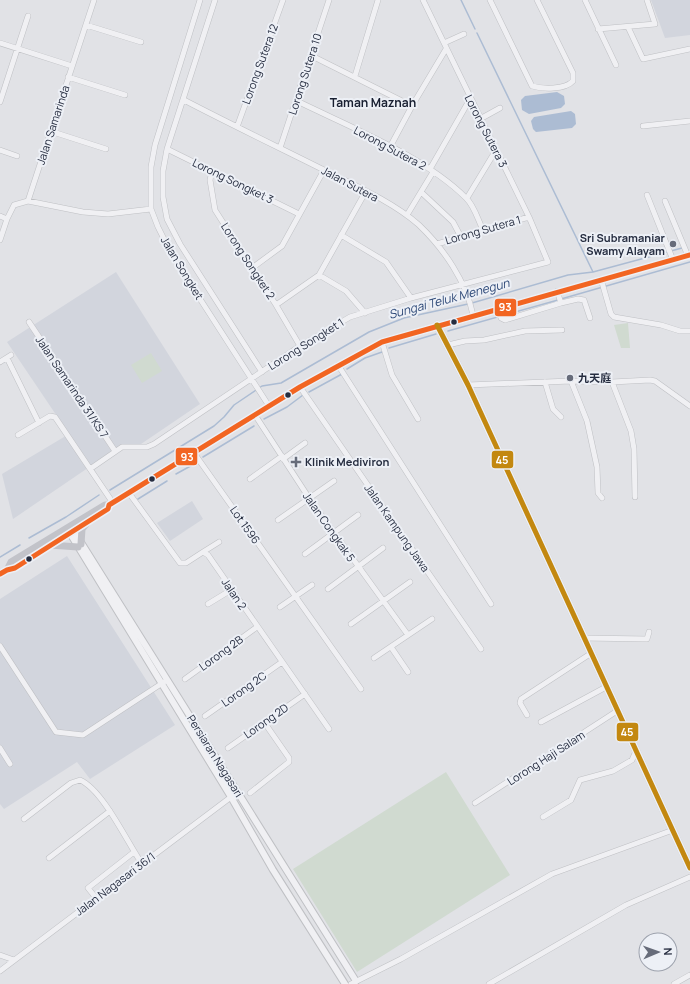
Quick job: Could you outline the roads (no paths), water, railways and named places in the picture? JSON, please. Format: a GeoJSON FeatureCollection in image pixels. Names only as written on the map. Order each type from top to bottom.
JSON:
{"type":"FeatureCollection","features":[{"type":"Feature","properties":{"kind":"main road"},"geometry":{"type":"LineString","coordinates":[[3,572],[15,568],[50,545],[105,505],[111,504],[300,387],[382,342],[474,315],[500,314],[559,298],[602,285],[673,260],[687,251]]}},
{"type":"Feature","properties":{"kind":"main road"},"geometry":{"type":"LineString","coordinates":[[3,572],[11,562],[70,529],[88,521],[108,509],[111,504]]}},
{"type":"Feature","properties":{"kind":"main road"},"geometry":{"type":"LineString","coordinates":[[50,545],[80,545],[82,529],[88,521]]}},
{"type":"Feature","properties":{"kind":"street","name":"Jalan Samarinda"},"geometry":{"type":"LineString","coordinates":[[28,202],[94,0]]}},
{"type":"Feature","properties":{"kind":"street","name":"Jalan Songket"},"geometry":{"type":"LineString","coordinates":[[200,0],[155,145],[151,167],[151,209],[173,257],[269,406]]}},
{"type":"Feature","properties":{"kind":"street","name":"Jalan Songket"},"geometry":{"type":"LineString","coordinates":[[215,0],[184,100],[167,148],[163,197],[167,219],[180,244],[262,372]]}},
{"type":"Feature","properties":{"kind":"street","name":"Lorong Sutera 12"},"geometry":{"type":"LineString","coordinates":[[238,127],[283,0]]}},
{"type":"Feature","properties":{"kind":"street","name":"Lorong Sutera 10"},"geometry":{"type":"LineString","coordinates":[[280,148],[312,56],[329,0]]}},
{"type":"Feature","properties":{"kind":"street"},"geometry":{"type":"LineString","coordinates":[[355,76],[378,0]]}},
{"type":"Feature","properties":{"kind":"street","name":"Lorong Sutera 3"},"geometry":{"type":"LineString","coordinates":[[423,0],[470,99],[529,217],[548,262]]}},
{"type":"Feature","properties":{"kind":"street"},"geometry":{"type":"LineString","coordinates":[[490,0],[532,86],[547,88],[567,85],[573,81],[573,73],[537,0]]}},
{"type":"Feature","properties":{"kind":"street"},"geometry":{"type":"LineString","coordinates":[[585,0],[616,65]]}},
{"type":"Feature","properties":{"kind":"street"},"geometry":{"type":"LineString","coordinates":[[598,29],[655,24],[646,0]]}},
{"type":"Feature","properties":{"kind":"street"},"geometry":{"type":"LineString","coordinates":[[0,102],[28,16]]}},
{"type":"Feature","properties":{"kind":"street"},"geometry":{"type":"LineString","coordinates":[[86,25],[141,42]]}},
{"type":"Feature","properties":{"kind":"street"},"geometry":{"type":"LineString","coordinates":[[628,27],[643,59],[690,49]]}},
{"type":"Feature","properties":{"kind":"street"},"geometry":{"type":"LineString","coordinates":[[390,147],[445,46],[464,34]]}},
{"type":"Feature","properties":{"kind":"street"},"geometry":{"type":"LineString","coordinates":[[0,43],[72,66]]}},
{"type":"Feature","properties":{"kind":"street"},"geometry":{"type":"LineString","coordinates":[[312,56],[355,76],[412,106]]}},
{"type":"Feature","properties":{"kind":"street"},"geometry":{"type":"LineString","coordinates":[[68,78],[125,95]]}},
{"type":"Feature","properties":{"kind":"street"},"geometry":{"type":"LineString","coordinates":[[407,215],[421,192],[470,99]]}},
{"type":"Feature","properties":{"kind":"street","name":"Jalan Sutera"},"geometry":{"type":"LineString","coordinates":[[184,100],[366,191],[407,215],[437,244],[464,285],[474,315]]}},
{"type":"Feature","properties":{"kind":"street","name":"Lorong Sutera 2"},"geometry":{"type":"LineString","coordinates":[[297,101],[390,147],[432,171],[467,198],[483,230]]}},
{"type":"Feature","properties":{"kind":"street"},"geometry":{"type":"LineString","coordinates":[[480,119],[500,108]]}},
{"type":"Feature","properties":{"kind":"street"},"geometry":{"type":"LineString","coordinates":[[643,126],[690,121]]}},
{"type":"Feature","properties":{"kind":"street"},"geometry":{"type":"LineString","coordinates":[[50,131],[106,149]]}},
{"type":"Feature","properties":{"kind":"street","name":"Lorong Songket 3"},"geometry":{"type":"LineString","coordinates":[[167,148],[299,214]]}},
{"type":"Feature","properties":{"kind":"street"},"geometry":{"type":"LineString","coordinates":[[0,150],[17,156]]}},
{"type":"Feature","properties":{"kind":"street"},"geometry":{"type":"LineString","coordinates":[[467,198],[496,150]]}},
{"type":"Feature","properties":{"kind":"street"},"geometry":{"type":"LineString","coordinates":[[252,268],[282,246],[324,170]]}},
{"type":"Feature","properties":{"kind":"street","name":"Lorong Songket 2"},"geometry":{"type":"LineString","coordinates":[[212,171],[210,180],[215,210],[276,305],[300,346]]}},
{"type":"Feature","properties":{"kind":"street"},"geometry":{"type":"LineString","coordinates":[[276,305],[319,275],[366,191]]}},
{"type":"Feature","properties":{"kind":"street"},"geometry":{"type":"LineString","coordinates":[[421,192],[453,222],[461,237]]}},
{"type":"Feature","properties":{"kind":"street"},"geometry":{"type":"LineString","coordinates":[[647,195],[673,260]]}},
{"type":"Feature","properties":{"kind":"street"},"geometry":{"type":"LineString","coordinates":[[665,201],[687,251]]}},
{"type":"Feature","properties":{"kind":"street"},"geometry":{"type":"LineString","coordinates":[[0,240],[7,219],[14,205],[28,202],[83,212],[108,214],[151,209]]}},
{"type":"Feature","properties":{"kind":"street"},"geometry":{"type":"LineString","coordinates":[[0,216],[7,219]]}},
{"type":"Feature","properties":{"kind":"street","name":"Lorong Sutera 1"},"geometry":{"type":"LineString","coordinates":[[437,244],[529,217]]}},
{"type":"Feature","properties":{"kind":"street"},"geometry":{"type":"LineString","coordinates":[[341,235],[386,262],[411,298]]}},
{"type":"Feature","properties":{"kind":"street","name":"Lorong Songket 1"},"geometry":{"type":"LineString","coordinates":[[115,451],[128,446],[147,447],[154,444],[300,346],[350,317],[411,298],[548,262]]}},
{"type":"Feature","properties":{"kind":"street"},"geometry":{"type":"LineString","coordinates":[[319,275],[346,291],[365,313]]}},
{"type":"Feature","properties":{"kind":"street"},"geometry":{"type":"LineString","coordinates":[[602,285],[611,314],[614,317],[661,325],[680,331],[690,331]]}},
{"type":"Feature","properties":{"kind":"street"},"geometry":{"type":"LineString","coordinates":[[500,314],[503,320],[511,319],[559,298],[584,300],[590,318]]}},
{"type":"Feature","properties":{"kind":"street","name":"Jalan Samarinda 31/KS 7"},"geometry":{"type":"LineString","coordinates":[[29,322],[115,451]]}},
{"type":"Feature","properties":{"kind":"street"},"geometry":{"type":"LineString","coordinates":[[437,325],[468,385],[590,654],[690,868]]}},
{"type":"Feature","properties":{"kind":"street"},"geometry":{"type":"LineString","coordinates":[[448,345],[465,341],[484,340],[525,331],[562,330]]}},
{"type":"Feature","properties":{"kind":"street"},"geometry":{"type":"LineString","coordinates":[[382,342],[392,375],[418,419]]}},
{"type":"Feature","properties":{"kind":"street"},"geometry":{"type":"LineString","coordinates":[[0,362],[9,356],[39,423]]}},
{"type":"Feature","properties":{"kind":"street"},"geometry":{"type":"LineString","coordinates":[[338,365],[491,604]]}},
{"type":"Feature","properties":{"kind":"street"},"geometry":{"type":"LineString","coordinates":[[468,385],[650,380],[655,381],[690,406]]}},
{"type":"Feature","properties":{"kind":"street"},"geometry":{"type":"LineString","coordinates":[[571,381],[587,421],[597,467],[598,493],[602,498]]}},
{"type":"Feature","properties":{"kind":"street"},"geometry":{"type":"LineString","coordinates":[[545,382],[553,409],[561,417]]}},
{"type":"Feature","properties":{"kind":"street"},"geometry":{"type":"LineString","coordinates":[[612,382],[631,431],[634,449],[635,497]]}},
{"type":"Feature","properties":{"kind":"street","name":"Jalan Kampung Jawa"},"geometry":{"type":"LineString","coordinates":[[300,387],[481,649]]}},
{"type":"Feature","properties":{"kind":"street","name":"Jalan Congkak 5"},"geometry":{"type":"LineString","coordinates":[[255,415],[333,533],[408,635]]}},
{"type":"Feature","properties":{"kind":"street"},"geometry":{"type":"LineString","coordinates":[[18,435],[53,416],[57,418],[111,504]]}},
{"type":"Feature","properties":{"kind":"street"},"geometry":{"type":"LineString","coordinates":[[250,479],[305,443]]}},
{"type":"Feature","properties":{"kind":"street"},"geometry":{"type":"LineString","coordinates":[[90,469],[115,451]]}},
{"type":"Feature","properties":{"kind":"street","name":"Lot 1596"},"geometry":{"type":"LineString","coordinates":[[194,453],[361,689]]}},
{"type":"Feature","properties":{"kind":"street"},"geometry":{"type":"LineString","coordinates":[[278,520],[334,480]]}},
{"type":"Feature","properties":{"kind":"street"},"geometry":{"type":"LineString","coordinates":[[129,493],[180,563],[186,563],[219,542]]}},
{"type":"Feature","properties":{"kind":"street"},"geometry":{"type":"LineString","coordinates":[[305,554],[358,515]]}},
{"type":"Feature","properties":{"kind":"street","name":"Persiaran Nagasari"},"geometry":{"type":"LineString","coordinates":[[70,529],[168,679],[348,967],[354,983]]}},
{"type":"Feature","properties":{"kind":"street","name":"Persiaran Nagasari"},"geometry":{"type":"LineString","coordinates":[[80,545],[273,870],[345,984]]}},
{"type":"Feature","properties":{"kind":"street"},"geometry":{"type":"LineString","coordinates":[[328,589],[383,548]]}},
{"type":"Feature","properties":{"kind":"street","name":"Jalan 2"},"geometry":{"type":"LineString","coordinates":[[203,552],[208,554],[231,590],[329,729]]}},
{"type":"Feature","properties":{"kind":"street"},"geometry":{"type":"LineString","coordinates":[[351,624],[410,582]]}},
{"type":"Feature","properties":{"kind":"street"},"geometry":{"type":"LineString","coordinates":[[280,606],[312,585]]}},
{"type":"Feature","properties":{"kind":"street"},"geometry":{"type":"LineString","coordinates":[[208,604],[231,590]]}},
{"type":"Feature","properties":{"kind":"street"},"geometry":{"type":"LineString","coordinates":[[374,658],[432,619]]}},
{"type":"Feature","properties":{"kind":"street","name":"Lorong 2B"},"geometry":{"type":"LineString","coordinates":[[185,679],[257,627]]}},
{"type":"Feature","properties":{"kind":"street"},"geometry":{"type":"LineString","coordinates":[[584,638],[647,639],[649,632]]}},
{"type":"Feature","properties":{"kind":"street"},"geometry":{"type":"LineString","coordinates":[[0,646],[56,732],[83,735],[168,679]]}},
{"type":"Feature","properties":{"kind":"street"},"geometry":{"type":"LineString","coordinates":[[391,647],[408,672]]}},
{"type":"Feature","properties":{"kind":"street"},"geometry":{"type":"LineString","coordinates":[[527,715],[520,703],[521,699],[590,654]]}},
{"type":"Feature","properties":{"kind":"street","name":"Lorong 2C"},"geometry":{"type":"LineString","coordinates":[[206,716],[282,662]]}},
{"type":"Feature","properties":{"kind":"street"},"geometry":{"type":"LineString","coordinates":[[541,722],[606,686]]}},
{"type":"Feature","properties":{"kind":"street","name":"Lorong 2D"},"geometry":{"type":"LineString","coordinates":[[228,748],[305,694]]}},
{"type":"Feature","properties":{"kind":"street","name":"Lorong Haji Salam"},"geometry":{"type":"LineString","coordinates":[[475,803],[617,711]]}},
{"type":"Feature","properties":{"kind":"street"},"geometry":{"type":"LineString","coordinates":[[250,793],[289,762],[289,758],[264,722]]}},
{"type":"Feature","properties":{"kind":"street"},"geometry":{"type":"LineString","coordinates":[[0,748],[10,764]]}},
{"type":"Feature","properties":{"kind":"street"},"geometry":{"type":"LineString","coordinates":[[543,817],[571,800],[580,780],[614,771],[632,760],[636,751]]}},
{"type":"Feature","properties":{"kind":"street"},"geometry":{"type":"LineString","coordinates":[[24,819],[71,783],[80,780],[88,783],[110,811],[142,864]]}},
{"type":"Feature","properties":{"kind":"street","name":"Jalan Nagasari 36/1"},"geometry":{"type":"LineString","coordinates":[[0,971],[231,797]]}},
{"type":"Feature","properties":{"kind":"street"},"geometry":{"type":"LineString","coordinates":[[49,858],[110,811]]}},
{"type":"Feature","properties":{"kind":"street"},"geometry":{"type":"LineString","coordinates":[[354,983],[401,959],[552,874],[673,830]]}},
{"type":"Feature","properties":{"kind":"street"},"geometry":{"type":"LineString","coordinates":[[96,898],[88,888],[134,852]]}},
{"type":"Feature","properties":{"kind":"street"},"geometry":{"type":"LineString","coordinates":[[489,984],[626,905],[690,877]]}},
{"type":"Feature","properties":{"kind":"street"},"geometry":{"type":"LineString","coordinates":[[0,955],[14,960]]}},
{"type":"Feature","properties":{"kind":"street"},"geometry":{"type":"LineString","coordinates":[[339,974],[344,977],[348,976],[348,967]]}},
{"type":"Feature","properties":{"kind":"street"},"geometry":{"type":"LineString","coordinates":[[674,984],[690,974]]}},
{"type":"Feature","properties":{"kind":"water"},"geometry":{"type":"Polygon","coordinates":[[[557,92],[564,96],[565,104],[561,108],[529,114],[522,110],[521,100],[525,96],[557,92]]]}},
{"type":"Feature","properties":{"kind":"water"},"geometry":{"type":"Polygon","coordinates":[[[571,111],[575,114],[576,124],[572,128],[536,132],[533,129],[531,121],[534,117],[571,111]]]}},
{"type":"Feature","properties":{"kind":"waterway"},"geometry":{"type":"LineString","coordinates":[[461,0],[475,29]]}},
{"type":"Feature","properties":{"kind":"waterway"},"geometry":{"type":"LineString","coordinates":[[477,33],[593,272]]}},
{"type":"Feature","properties":{"kind":"waterway","name":"Sungai Teluk Menegun"},"geometry":{"type":"LineString","coordinates":[[472,303],[568,275],[593,272],[682,248]]}},
{"type":"Feature","properties":{"kind":"waterway"},"geometry":{"type":"LineString","coordinates":[[561,299],[690,262]]}},
{"type":"Feature","properties":{"kind":"waterway"},"geometry":{"type":"LineString","coordinates":[[448,331],[558,300]]}},
{"type":"Feature","properties":{"kind":"waterway","name":"Sungai Teluk Menegun"},"geometry":{"type":"LineString","coordinates":[[110,490],[214,426],[234,405],[262,386],[281,383],[369,332],[404,318],[468,304]]}},
{"type":"Feature","properties":{"kind":"waterway"},"geometry":{"type":"LineString","coordinates":[[389,348],[436,334]]}},
{"type":"Feature","properties":{"kind":"waterway"},"geometry":{"type":"LineString","coordinates":[[347,369],[365,358],[382,352]]}},
{"type":"Feature","properties":{"kind":"waterway"},"geometry":{"type":"LineString","coordinates":[[309,392],[342,374]]}},
{"type":"Feature","properties":{"kind":"waterway"},"geometry":{"type":"LineString","coordinates":[[264,419],[287,407],[303,395]]}},
{"type":"Feature","properties":{"kind":"waterway"},"geometry":{"type":"LineString","coordinates":[[203,457],[254,426]]}},
{"type":"Feature","properties":{"kind":"waterway"},"geometry":{"type":"LineString","coordinates":[[176,474],[196,463]]}},
{"type":"Feature","properties":{"kind":"waterway"},"geometry":{"type":"LineString","coordinates":[[138,499],[167,481]]}},
{"type":"Feature","properties":{"kind":"waterway","name":"Sungai Teluk Menegun"},"geometry":{"type":"LineString","coordinates":[[29,538],[66,517],[99,495]]}},
{"type":"Feature","properties":{"kind":"waterway","name":"Sungai Teluk Menegun"},"geometry":{"type":"LineString","coordinates":[[0,557],[20,545]]}},
{"type":"Feature","properties":{"kind":"place","name":"Sri Subramaniar Swamy Alayam"},"geometry":{"type":"Point","coordinates":[673,244]}},
{"type":"Feature","properties":{"kind":"place","name":"九天庭"},"geometry":{"type":"Point","coordinates":[570,378]}},
{"type":"Feature","properties":{"kind":"place","name":"Klinik Mediviron"},"geometry":{"type":"Point","coordinates":[296,462]}},
{"type":"Feature","properties":{"kind":"district","name":"Taman Maznah"},"geometry":{"type":"Point","coordinates":[373,103]}}]}
